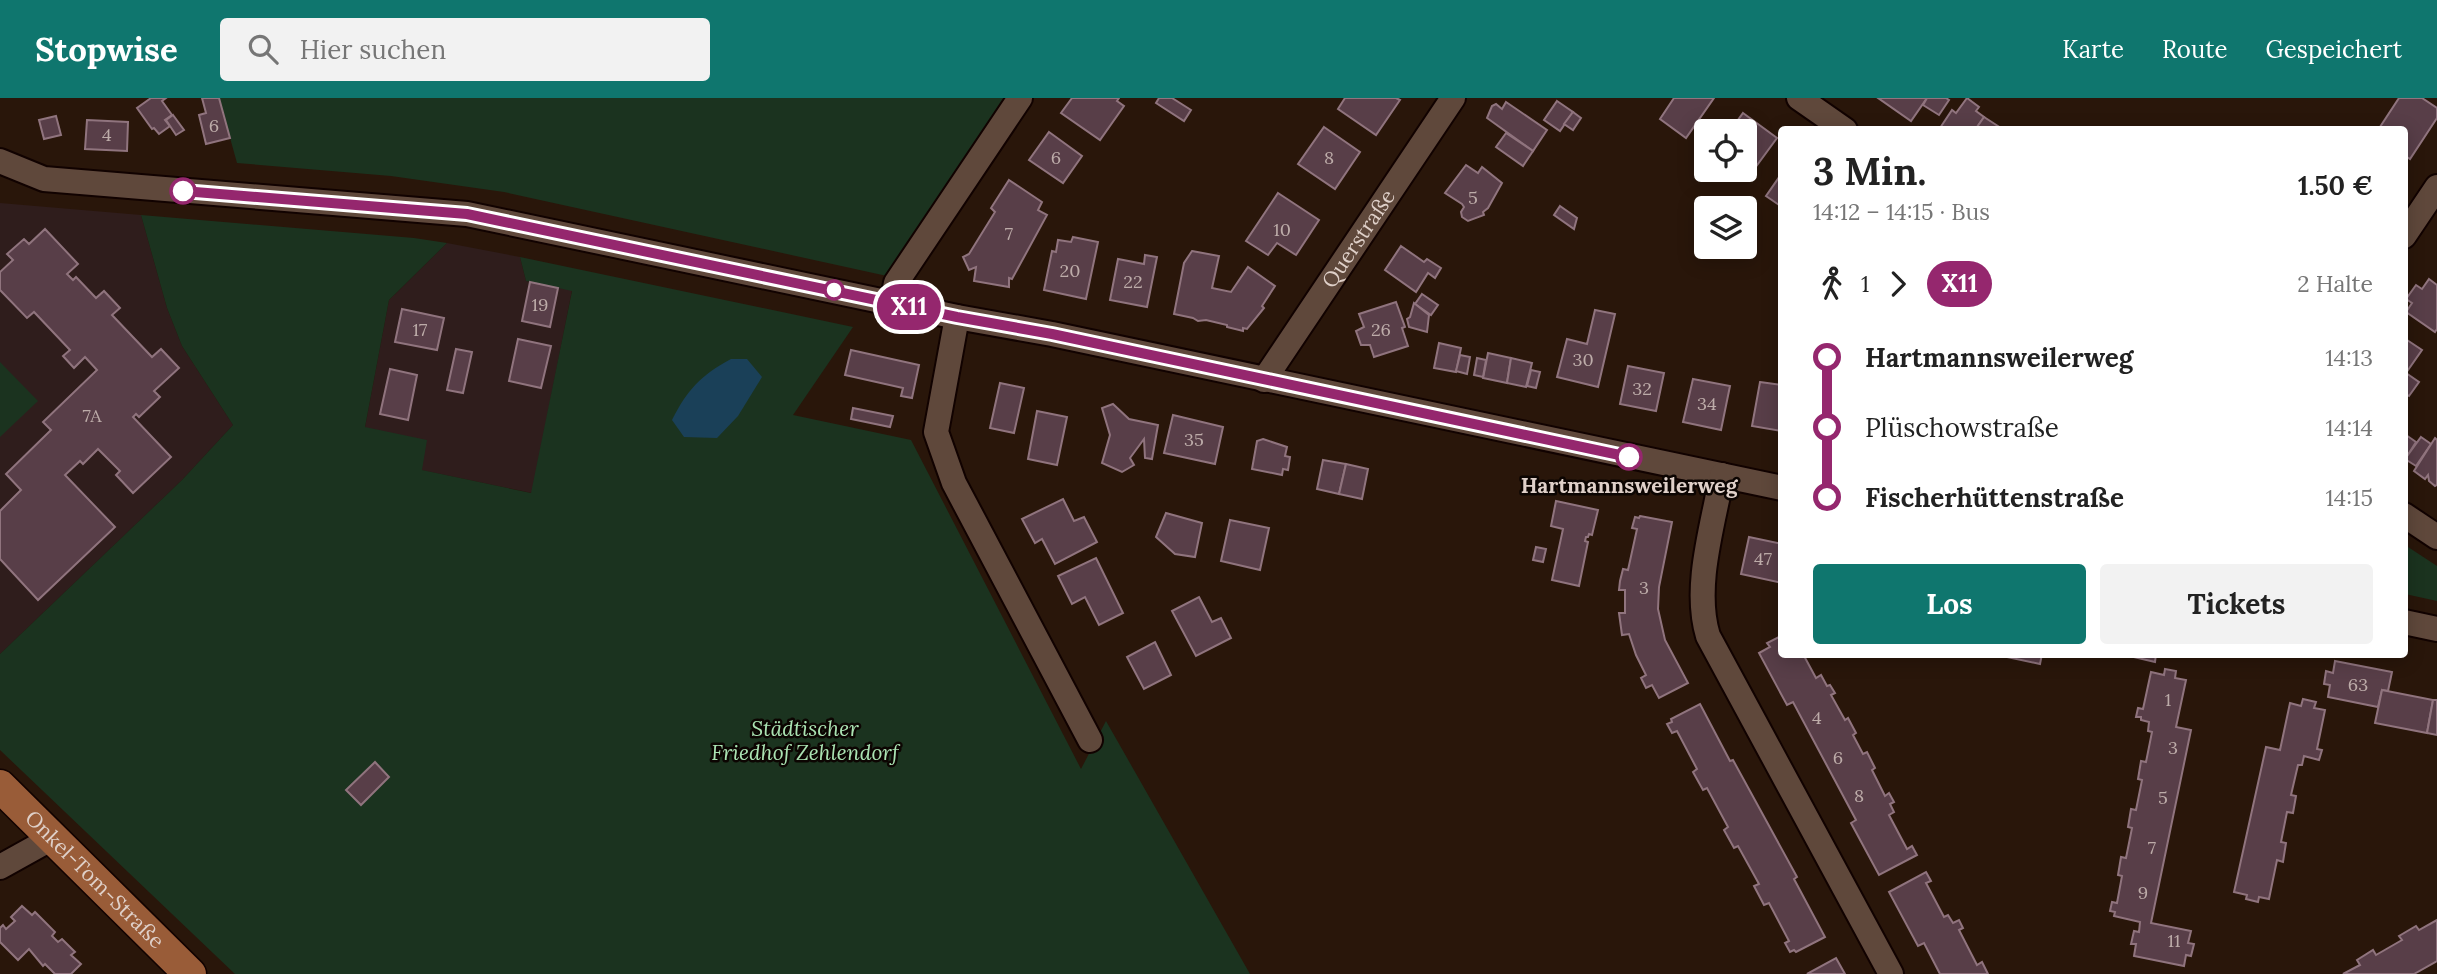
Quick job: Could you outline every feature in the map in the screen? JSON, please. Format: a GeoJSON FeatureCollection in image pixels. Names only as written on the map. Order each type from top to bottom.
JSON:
{"type":"FeatureCollection","features":[{"type":"Feature","properties":{"kind":"main road","name":"Onkel-Tom-Straße"},"geometry":{"type":"LineString","coordinates":[[0,786],[190,974]]}},
{"type":"Feature","properties":{"kind":"street"},"geometry":{"type":"LineString","coordinates":[[892,303],[897,283],[1020,98]]}},
{"type":"Feature","properties":{"kind":"street","name":"Querstraße"},"geometry":{"type":"LineString","coordinates":[[1264,380],[1453,98]]}},
{"type":"Feature","properties":{"kind":"street"},"geometry":{"type":"LineString","coordinates":[[1799,98],[1839,126]]}},
{"type":"Feature","properties":{"kind":"street"},"geometry":{"type":"LineString","coordinates":[[0,161],[44,179],[467,214],[1778,487]]}},
{"type":"Feature","properties":{"kind":"street"},"geometry":{"type":"LineString","coordinates":[[2408,230],[2437,187]]}},
{"type":"Feature","properties":{"kind":"street"},"geometry":{"type":"LineString","coordinates":[[957,317],[936,432],[954,483],[1090,740]]}},
{"type":"Feature","properties":{"kind":"street"},"geometry":{"type":"LineString","coordinates":[[1722,475],[1703,583],[1703,619],[1708,636],[1891,974]]}},
{"type":"Feature","properties":{"kind":"street"},"geometry":{"type":"LineString","coordinates":[[2408,518],[2437,537]]}},
{"type":"Feature","properties":{"kind":"street"},"geometry":{"type":"LineString","coordinates":[[2408,623],[2437,629]]}},
{"type":"Feature","properties":{"kind":"street"},"geometry":{"type":"LineString","coordinates":[[0,867],[54,837]]}},
{"type":"Feature","properties":{"kind":"shaded area"},"geometry":{"type":"Polygon","coordinates":[[[0,203],[141,215],[167,308],[182,346],[233,425],[182,480],[0,654],[0,203]]]}},
{"type":"Feature","properties":{"kind":"shaded area"},"geometry":{"type":"Polygon","coordinates":[[[447,243],[520,257],[526,281],[572,290],[532,493],[421,470],[365,427],[389,300],[447,243]]]}},
{"type":"Feature","properties":{"kind":"green space"},"geometry":{"type":"Polygon","coordinates":[[[219,98],[1008,98],[887,276],[504,192],[391,176],[237,163],[219,98]]]}},
{"type":"Feature","properties":{"kind":"green space","name":"Städtischer Friedhof Zehlendorf"},"geometry":{"type":"Polygon","coordinates":[[[141,215],[447,243],[389,300],[365,427],[427,440],[422,470],[531,493],[572,291],[526,281],[520,257],[853,327],[793,415],[911,440],[1081,769],[1106,721],[1250,974],[235,974],[0,750],[0,654],[182,480],[233,425],[182,346],[167,308],[141,215]]]}},
{"type":"Feature","properties":{"kind":"green space"},"geometry":{"type":"Polygon","coordinates":[[[0,362],[38,401],[0,437],[0,362]]]}},
{"type":"Feature","properties":{"kind":"green space"},"geometry":{"type":"Polygon","coordinates":[[[2408,547],[2437,566],[2437,601],[2408,595],[2408,547]]]}},
{"type":"Feature","properties":{"kind":"water"},"geometry":{"type":"Polygon","coordinates":[[[731,359],[747,359],[762,377],[738,416],[717,438],[684,437],[672,420],[678,409],[703,377],[731,359]]]}},
{"type":"Feature","properties":{"kind":"building"},"geometry":{"type":"Polygon","coordinates":[[[151,98],[166,98],[162,101],[172,115],[165,120],[170,126],[159,134],[152,129],[137,108],[151,98]]]}},
{"type":"Feature","properties":{"kind":"building"},"geometry":{"type":"Polygon","coordinates":[[[202,98],[219,98],[230,138],[206,144],[199,115],[206,113],[202,98]]]}},
{"type":"Feature","properties":{"kind":"building"},"geometry":{"type":"Polygon","coordinates":[[[1072,98],[1119,98],[1117,101],[1124,106],[1100,140],[1061,113],[1072,98]]]}},
{"type":"Feature","properties":{"kind":"building"},"geometry":{"type":"Polygon","coordinates":[[[1159,98],[1172,98],[1191,110],[1184,121],[1156,103],[1159,98]]]}},
{"type":"Feature","properties":{"kind":"building"},"geometry":{"type":"Polygon","coordinates":[[[1345,98],[1400,100],[1376,135],[1338,109],[1345,98]]]}},
{"type":"Feature","properties":{"kind":"building"},"geometry":{"type":"Polygon","coordinates":[[[1674,98],[1714,98],[1699,119],[1694,119],[1694,127],[1686,138],[1660,119],[1674,98]]]}},
{"type":"Feature","properties":{"kind":"building"},"geometry":{"type":"Polygon","coordinates":[[[1878,98],[1927,98],[1911,121],[1878,98]]]}},
{"type":"Feature","properties":{"kind":"building"},"geometry":{"type":"Polygon","coordinates":[[[1927,98],[1949,100],[1939,115],[1923,105],[1927,98]]]}},
{"type":"Feature","properties":{"kind":"building"},"geometry":{"type":"Polygon","coordinates":[[[1967,98],[1979,107],[1976,111],[1984,117],[1978,126],[1941,126],[1952,110],[1956,113],[1967,98]]]}},
{"type":"Feature","properties":{"kind":"building"},"geometry":{"type":"Polygon","coordinates":[[[2399,98],[2422,98],[2437,108],[2437,118],[2410,159],[2408,126],[2381,126],[2399,98]]]}},
{"type":"Feature","properties":{"kind":"building"},"geometry":{"type":"Polygon","coordinates":[[[1557,101],[1573,112],[1560,131],[1544,120],[1557,101]]]}},
{"type":"Feature","properties":{"kind":"building"},"geometry":{"type":"Polygon","coordinates":[[[1506,102],[1547,130],[1533,151],[1487,118],[1492,106],[1496,104],[1502,109],[1506,102]]]}},
{"type":"Feature","properties":{"kind":"building"},"geometry":{"type":"Polygon","coordinates":[[[1573,112],[1581,118],[1573,130],[1564,124],[1573,112]]]}},
{"type":"Feature","properties":{"kind":"building"},"geometry":{"type":"Polygon","coordinates":[[[1743,113],[1751,119],[1739,119],[1743,113]]]}},
{"type":"Feature","properties":{"kind":"building"},"geometry":{"type":"Polygon","coordinates":[[[173,115],[184,130],[176,135],[166,120],[173,115]]]}},
{"type":"Feature","properties":{"kind":"building"},"geometry":{"type":"Polygon","coordinates":[[[56,116],[61,135],[44,139],[39,120],[56,116]]]}},
{"type":"Feature","properties":{"kind":"building"},"geometry":{"type":"Polygon","coordinates":[[[1984,117],[1998,126],[1978,126],[1984,117]]]}},
{"type":"Feature","properties":{"kind":"building"},"geometry":{"type":"Polygon","coordinates":[[[87,120],[128,122],[127,151],[85,149],[87,120]]]}},
{"type":"Feature","properties":{"kind":"building"},"geometry":{"type":"Polygon","coordinates":[[[1757,123],[1777,138],[1757,165],[1757,123]]]}},
{"type":"Feature","properties":{"kind":"building"},"geometry":{"type":"Polygon","coordinates":[[[1324,127],[1360,152],[1335,189],[1298,164],[1324,127]]]}},
{"type":"Feature","properties":{"kind":"building"},"geometry":{"type":"Polygon","coordinates":[[[1049,132],[1082,156],[1063,183],[1029,160],[1049,132]]]}},
{"type":"Feature","properties":{"kind":"building"},"geometry":{"type":"Polygon","coordinates":[[[1506,133],[1533,151],[1523,166],[1496,147],[1506,133]]]}},
{"type":"Feature","properties":{"kind":"building"},"geometry":{"type":"Polygon","coordinates":[[[1466,165],[1478,173],[1482,167],[1502,183],[1483,212],[1484,215],[1468,221],[1462,217],[1462,204],[1445,193],[1466,165]]]}},
{"type":"Feature","properties":{"kind":"building"},"geometry":{"type":"Polygon","coordinates":[[[1778,179],[1778,204],[1766,196],[1778,179]]]}},
{"type":"Feature","properties":{"kind":"building"},"geometry":{"type":"Polygon","coordinates":[[[1009,180],[1042,202],[1038,210],[1047,215],[1012,279],[1009,278],[1009,287],[974,281],[976,267],[969,270],[963,257],[969,254],[995,212],[991,208],[1009,180]]]}},
{"type":"Feature","properties":{"kind":"building"},"geometry":{"type":"Polygon","coordinates":[[[1278,193],[1319,220],[1296,255],[1277,243],[1268,255],[1246,241],[1278,193]]]}},
{"type":"Feature","properties":{"kind":"building"},"geometry":{"type":"Polygon","coordinates":[[[1560,206],[1577,218],[1574,229],[1554,215],[1560,206]]]}},
{"type":"Feature","properties":{"kind":"building"},"geometry":{"type":"Polygon","coordinates":[[[45,229],[78,264],[67,274],[73,280],[76,277],[96,298],[104,291],[120,308],[112,315],[152,357],[161,349],[179,368],[154,391],[160,397],[139,417],[136,414],[133,417],[171,457],[133,493],[116,475],[120,471],[98,449],[83,464],[80,461],[65,475],[115,527],[38,600],[0,559],[0,511],[21,490],[6,474],[51,430],[43,422],[97,370],[85,357],[74,368],[63,356],[70,350],[34,312],[27,318],[0,290],[0,272],[13,260],[7,254],[24,239],[29,244],[45,229]]]}},
{"type":"Feature","properties":{"kind":"building"},"geometry":{"type":"Polygon","coordinates":[[[1073,237],[1098,242],[1086,299],[1044,290],[1052,251],[1056,252],[1058,240],[1071,242],[1073,237]]]}},
{"type":"Feature","properties":{"kind":"building"},"geometry":{"type":"Polygon","coordinates":[[[1401,246],[1424,262],[1427,259],[1441,268],[1435,278],[1428,273],[1416,292],[1385,270],[1401,246]]]}},
{"type":"Feature","properties":{"kind":"building"},"geometry":{"type":"Polygon","coordinates":[[[1192,251],[1219,256],[1212,288],[1231,292],[1248,267],[1275,286],[1262,306],[1264,308],[1247,329],[1243,328],[1243,331],[1174,314],[1184,263],[1192,251]]]}},
{"type":"Feature","properties":{"kind":"building"},"geometry":{"type":"Polygon","coordinates":[[[1145,255],[1157,257],[1147,307],[1110,300],[1118,259],[1144,264],[1145,255]]]}},
{"type":"Feature","properties":{"kind":"building"},"geometry":{"type":"Polygon","coordinates":[[[2429,279],[2437,285],[2435,332],[2408,313],[2412,303],[2408,296],[2416,285],[2422,289],[2429,279]]]}},
{"type":"Feature","properties":{"kind":"building"},"geometry":{"type":"Polygon","coordinates":[[[530,282],[558,288],[550,327],[522,321],[530,282]]]}},
{"type":"Feature","properties":{"kind":"building"},"geometry":{"type":"Polygon","coordinates":[[[1422,294],[1438,305],[1431,315],[1415,304],[1422,294]]]}},
{"type":"Feature","properties":{"kind":"building"},"geometry":{"type":"Polygon","coordinates":[[[1396,302],[1405,327],[1402,328],[1408,346],[1374,357],[1370,345],[1361,345],[1356,331],[1364,327],[1359,314],[1396,302]]]}},
{"type":"Feature","properties":{"kind":"building"},"geometry":{"type":"Polygon","coordinates":[[[1414,303],[1429,315],[1427,332],[1409,327],[1407,319],[1414,303]]]}},
{"type":"Feature","properties":{"kind":"building"},"geometry":{"type":"Polygon","coordinates":[[[402,309],[444,318],[437,350],[395,342],[402,309]]]}},
{"type":"Feature","properties":{"kind":"building"},"geometry":{"type":"Polygon","coordinates":[[[1595,310],[1615,314],[1598,387],[1557,377],[1567,339],[1587,344],[1595,310]]]}},
{"type":"Feature","properties":{"kind":"building"},"geometry":{"type":"Polygon","coordinates":[[[518,339],[551,346],[541,388],[509,381],[518,339]]]}},
{"type":"Feature","properties":{"kind":"building"},"geometry":{"type":"Polygon","coordinates":[[[2408,341],[2422,350],[2408,370],[2408,341]]]}},
{"type":"Feature","properties":{"kind":"building"},"geometry":{"type":"Polygon","coordinates":[[[1439,343],[1461,348],[1456,372],[1434,368],[1439,343]]]}},
{"type":"Feature","properties":{"kind":"building"},"geometry":{"type":"Polygon","coordinates":[[[456,349],[472,352],[463,393],[447,390],[456,349]]]}},
{"type":"Feature","properties":{"kind":"building"},"geometry":{"type":"Polygon","coordinates":[[[851,350],[919,365],[912,398],[901,396],[903,388],[845,375],[851,350]]]}},
{"type":"Feature","properties":{"kind":"building"},"geometry":{"type":"Polygon","coordinates":[[[1488,353],[1511,358],[1507,383],[1483,378],[1488,353]]]}},
{"type":"Feature","properties":{"kind":"building"},"geometry":{"type":"Polygon","coordinates":[[[1460,355],[1470,357],[1467,374],[1456,371],[1460,355]]]}},
{"type":"Feature","properties":{"kind":"building"},"geometry":{"type":"Polygon","coordinates":[[[1477,358],[1486,360],[1483,377],[1474,375],[1477,358]]]}},
{"type":"Feature","properties":{"kind":"building"},"geometry":{"type":"Polygon","coordinates":[[[1511,358],[1532,363],[1526,387],[1507,383],[1511,358]]]}},
{"type":"Feature","properties":{"kind":"building"},"geometry":{"type":"Polygon","coordinates":[[[1628,366],[1664,373],[1656,411],[1620,404],[1628,366]]]}},
{"type":"Feature","properties":{"kind":"building"},"geometry":{"type":"Polygon","coordinates":[[[390,369],[417,375],[408,420],[380,414],[390,369]]]}},
{"type":"Feature","properties":{"kind":"building"},"geometry":{"type":"Polygon","coordinates":[[[1531,370],[1540,372],[1536,388],[1527,386],[1531,370]]]}},
{"type":"Feature","properties":{"kind":"building"},"geometry":{"type":"Polygon","coordinates":[[[2408,374],[2419,382],[2408,395],[2408,374]]]}},
{"type":"Feature","properties":{"kind":"building"},"geometry":{"type":"Polygon","coordinates":[[[1693,379],[1730,386],[1721,430],[1683,422],[1693,379]]]}},
{"type":"Feature","properties":{"kind":"building"},"geometry":{"type":"Polygon","coordinates":[[[1760,382],[1778,384],[1778,430],[1752,426],[1760,382]]]}},
{"type":"Feature","properties":{"kind":"building"},"geometry":{"type":"Polygon","coordinates":[[[1000,383],[1024,388],[1014,433],[990,428],[1000,383]]]}},
{"type":"Feature","properties":{"kind":"building"},"geometry":{"type":"Polygon","coordinates":[[[1113,404],[1129,419],[1158,425],[1152,459],[1145,458],[1144,439],[1130,458],[1134,465],[1122,472],[1102,463],[1110,435],[1102,408],[1113,404]]]}},
{"type":"Feature","properties":{"kind":"building"},"geometry":{"type":"Polygon","coordinates":[[[853,408],[893,416],[890,427],[851,419],[853,408]]]}},
{"type":"Feature","properties":{"kind":"building"},"geometry":{"type":"Polygon","coordinates":[[[1037,411],[1067,417],[1057,465],[1028,459],[1037,411]]]}},
{"type":"Feature","properties":{"kind":"building"},"geometry":{"type":"Polygon","coordinates":[[[1173,415],[1223,427],[1215,464],[1164,453],[1173,415]]]}},
{"type":"Feature","properties":{"kind":"building"},"geometry":{"type":"Polygon","coordinates":[[[2408,436],[2416,442],[2408,455],[2408,436]]]}},
{"type":"Feature","properties":{"kind":"building"},"geometry":{"type":"Polygon","coordinates":[[[2421,437],[2431,444],[2416,466],[2408,461],[2408,455],[2421,437]]]}},
{"type":"Feature","properties":{"kind":"building"},"geometry":{"type":"Polygon","coordinates":[[[2435,438],[2435,486],[2429,481],[2428,475],[2425,479],[2414,471],[2435,438]]]}},
{"type":"Feature","properties":{"kind":"building"},"geometry":{"type":"Polygon","coordinates":[[[1263,439],[1287,447],[1285,456],[1290,457],[1288,470],[1283,469],[1282,475],[1252,469],[1257,441],[1263,439]]]}},
{"type":"Feature","properties":{"kind":"building"},"geometry":{"type":"Polygon","coordinates":[[[1323,460],[1346,464],[1339,494],[1317,489],[1323,460]]]}},
{"type":"Feature","properties":{"kind":"building"},"geometry":{"type":"Polygon","coordinates":[[[1346,464],[1368,469],[1362,499],[1339,494],[1346,464]]]}},
{"type":"Feature","properties":{"kind":"building"},"geometry":{"type":"Polygon","coordinates":[[[1063,499],[1074,521],[1084,517],[1097,542],[1055,564],[1042,539],[1035,543],[1022,519],[1063,499]]]}},
{"type":"Feature","properties":{"kind":"building"},"geometry":{"type":"Polygon","coordinates":[[[1556,501],[1598,510],[1592,535],[1589,534],[1585,541],[1588,542],[1579,586],[1552,580],[1563,529],[1551,526],[1556,501]]]}},
{"type":"Feature","properties":{"kind":"building"},"geometry":{"type":"Polygon","coordinates":[[[1166,513],[1202,523],[1195,557],[1175,554],[1156,537],[1166,513]]]}},
{"type":"Feature","properties":{"kind":"building"},"geometry":{"type":"Polygon","coordinates":[[[1635,517],[1672,522],[1659,587],[1658,609],[1665,640],[1688,683],[1659,698],[1652,685],[1646,688],[1641,678],[1646,675],[1629,634],[1622,635],[1619,613],[1625,613],[1625,590],[1619,590],[1620,581],[1623,569],[1628,570],[1637,529],[1632,528],[1635,517]]]}},
{"type":"Feature","properties":{"kind":"building"},"geometry":{"type":"Polygon","coordinates":[[[1230,520],[1269,528],[1260,570],[1221,561],[1230,520]]]}},
{"type":"Feature","properties":{"kind":"building"},"geometry":{"type":"Polygon","coordinates":[[[1749,537],[1778,543],[1778,582],[1741,574],[1749,537]]]}},
{"type":"Feature","properties":{"kind":"building"},"geometry":{"type":"Polygon","coordinates":[[[1536,547],[1546,549],[1543,562],[1533,560],[1536,547]]]}},
{"type":"Feature","properties":{"kind":"building"},"geometry":{"type":"Polygon","coordinates":[[[1096,558],[1123,613],[1099,625],[1085,597],[1072,604],[1058,576],[1096,558]]]}},
{"type":"Feature","properties":{"kind":"building"},"geometry":{"type":"Polygon","coordinates":[[[1199,597],[1212,622],[1221,618],[1231,638],[1196,656],[1172,611],[1199,597]]]}},
{"type":"Feature","properties":{"kind":"building"},"geometry":{"type":"Polygon","coordinates":[[[1778,638],[1778,658],[1805,658],[1816,678],[1821,675],[1827,686],[1830,685],[1835,693],[1831,695],[1845,720],[1848,718],[1863,754],[1867,752],[1875,768],[1872,770],[1885,796],[1889,793],[1894,802],[1890,804],[1894,812],[1889,815],[1907,849],[1912,846],[1917,855],[1879,875],[1851,823],[1856,820],[1793,702],[1787,705],[1759,653],[1770,647],[1767,643],[1778,638]]]}},
{"type":"Feature","properties":{"kind":"building"},"geometry":{"type":"Polygon","coordinates":[[[1155,642],[1171,675],[1144,689],[1127,657],[1155,642]]]}},
{"type":"Feature","properties":{"kind":"building"},"geometry":{"type":"Polygon","coordinates":[[[2012,658],[2041,658],[2040,664],[2012,658]]]}},
{"type":"Feature","properties":{"kind":"building"},"geometry":{"type":"Polygon","coordinates":[[[2138,658],[2156,658],[2155,662],[2138,658]]]}},
{"type":"Feature","properties":{"kind":"building"},"geometry":{"type":"Polygon","coordinates":[[[2335,661],[2392,672],[2388,691],[2382,690],[2378,707],[2328,697],[2330,685],[2324,684],[2326,671],[2333,673],[2335,661]]]}},
{"type":"Feature","properties":{"kind":"building"},"geometry":{"type":"Polygon","coordinates":[[[2165,669],[2176,671],[2175,678],[2186,680],[2176,727],[2191,730],[2151,923],[2191,931],[2188,943],[2194,944],[2191,956],[2186,955],[2184,966],[2134,956],[2136,944],[2131,944],[2134,931],[2139,932],[2140,922],[2114,916],[2115,912],[2110,911],[2112,902],[2117,903],[2122,876],[2118,875],[2121,857],[2126,858],[2132,828],[2128,827],[2131,809],[2136,810],[2142,780],[2138,779],[2141,761],[2146,762],[2152,732],[2148,731],[2149,722],[2136,717],[2138,708],[2143,709],[2151,672],[2164,675],[2165,669]]]}},
{"type":"Feature","properties":{"kind":"building"},"geometry":{"type":"Polygon","coordinates":[[[2382,690],[2433,700],[2427,733],[2375,723],[2382,690]]]}},
{"type":"Feature","properties":{"kind":"building"},"geometry":{"type":"Polygon","coordinates":[[[2303,699],[2316,702],[2314,708],[2325,710],[2317,749],[2322,750],[2319,760],[2304,756],[2302,765],[2298,765],[2291,795],[2296,796],[2293,813],[2287,812],[2281,842],[2286,843],[2283,862],[2277,860],[2269,899],[2259,897],[2258,902],[2246,899],[2247,895],[2234,892],[2266,747],[2280,750],[2290,703],[2301,706],[2303,699]]]}},
{"type":"Feature","properties":{"kind":"building"},"geometry":{"type":"Polygon","coordinates":[[[2433,700],[2437,700],[2437,735],[2427,733],[2433,700]]]}},
{"type":"Feature","properties":{"kind":"building"},"geometry":{"type":"Polygon","coordinates":[[[1700,704],[1797,877],[1794,879],[1825,937],[1796,952],[1790,952],[1785,943],[1789,941],[1769,903],[1764,905],[1754,886],[1759,884],[1738,846],[1734,848],[1724,830],[1728,827],[1707,788],[1703,790],[1693,772],[1697,769],[1677,731],[1672,733],[1667,724],[1672,722],[1671,719],[1700,704]]]}},
{"type":"Feature","properties":{"kind":"building"},"geometry":{"type":"Polygon","coordinates":[[[375,762],[389,777],[361,805],[346,790],[375,762]]]}},
{"type":"Feature","properties":{"kind":"building"},"geometry":{"type":"Polygon","coordinates":[[[1926,872],[1931,881],[1926,883],[1944,917],[1948,915],[1953,923],[1959,920],[1963,928],[1959,930],[1977,965],[1982,962],[1988,974],[1940,974],[1924,943],[1918,946],[1889,892],[1926,872]]]}},
{"type":"Feature","properties":{"kind":"building"},"geometry":{"type":"Polygon","coordinates":[[[22,906],[32,915],[35,912],[55,932],[52,936],[58,942],[62,939],[75,952],[71,955],[81,964],[71,974],[55,974],[45,964],[43,966],[29,949],[18,960],[0,942],[0,928],[3,925],[6,929],[15,921],[11,917],[22,906]]]}},
{"type":"Feature","properties":{"kind":"building"},"geometry":{"type":"Polygon","coordinates":[[[2437,920],[2437,961],[2414,974],[2343,974],[2360,965],[2357,960],[2373,950],[2376,955],[2402,940],[2399,936],[2416,926],[2419,930],[2437,920]]]}},
{"type":"Feature","properties":{"kind":"building"},"geometry":{"type":"Polygon","coordinates":[[[1836,958],[1845,974],[1807,974],[1836,958]]]}},
{"type":"Feature","properties":{"kind":"bus line","name":"X11"},"geometry":{"type":"LineString","coordinates":[[183,191],[467,214],[957,317],[1052,334],[1629,457]]}},
{"type":"Feature","properties":{"kind":"place","name":"Hartmannsweilerweg"},"geometry":{"type":"Point","coordinates":[1629,457]}}]}
